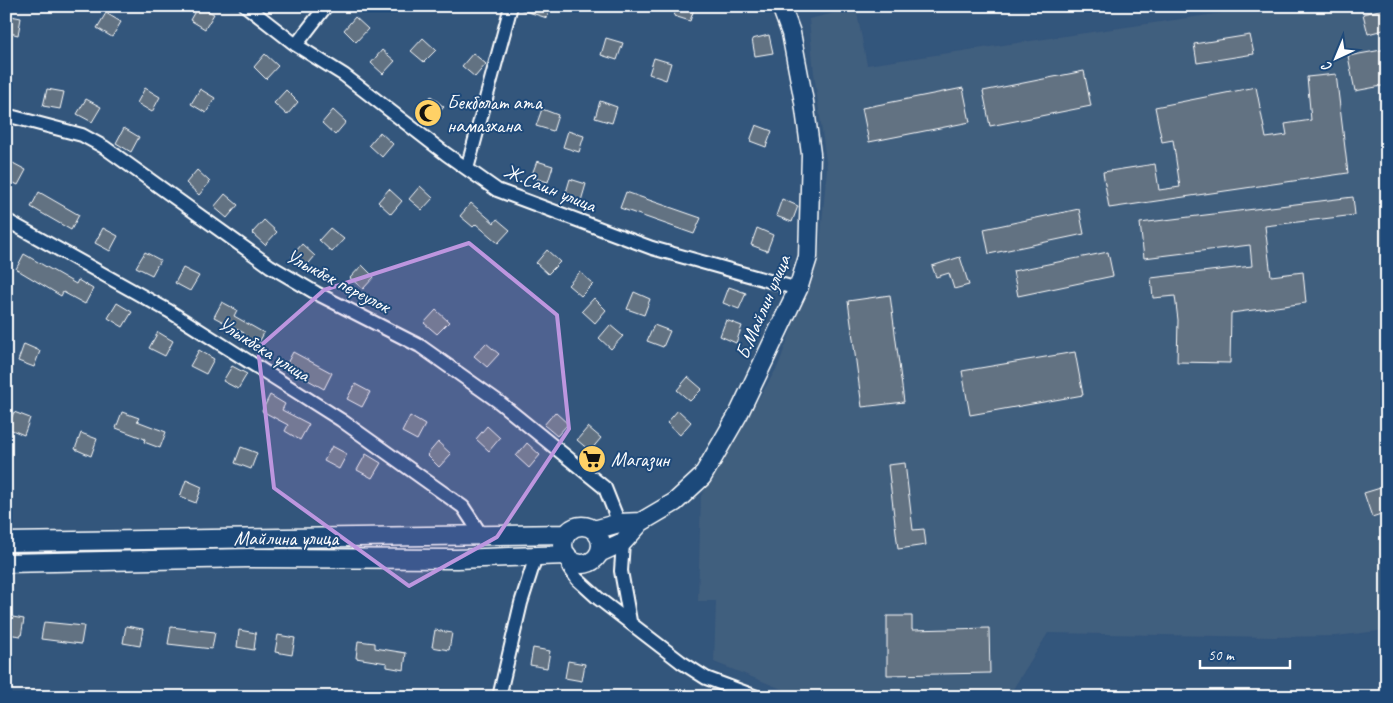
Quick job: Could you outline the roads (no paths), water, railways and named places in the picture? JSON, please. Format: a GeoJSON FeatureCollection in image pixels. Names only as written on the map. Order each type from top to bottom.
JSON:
{"type":"FeatureCollection","features":[{"type":"Feature","properties":{"kind":"street","name":"Ж.Саин улица"},"geometry":{"type":"LineString","coordinates":[[246,6],[497,190],[652,248],[798,289]]}},
{"type":"Feature","properties":{"kind":"street"},"geometry":{"type":"LineString","coordinates":[[296,44],[326,6]]}},
{"type":"Feature","properties":{"kind":"street"},"geometry":{"type":"LineString","coordinates":[[467,169],[510,6]]}},
{"type":"Feature","properties":{"kind":"street","name":"Б.Майлин улица"},"geometry":{"type":"LineString","coordinates":[[599,553],[623,542],[641,522],[675,502],[702,477],[739,413],[798,289],[808,257],[811,154],[804,102],[791,33],[781,6]]}},
{"type":"Feature","properties":{"kind":"street","name":"Улыкбек переулок"},"geometry":{"type":"LineString","coordinates":[[6,115],[82,135],[104,147],[270,266],[316,293],[420,346],[499,402],[529,429],[585,470],[605,488],[619,523]]}},
{"type":"Feature","properties":{"kind":"street","name":"Улыкбека улица"},"geometry":{"type":"LineString","coordinates":[[6,220],[169,311],[341,420],[463,507],[482,536]]}},
{"type":"Feature","properties":{"kind":"street","name":"Б.Майлин улица"},"geometry":{"type":"LineString","coordinates":[[594,530],[619,523],[641,522]]}},
{"type":"Feature","properties":{"kind":"street","name":"Майлина улица"},"geometry":{"type":"LineString","coordinates":[[6,542],[567,534],[580,526],[594,530]]}},
{"type":"Feature","properties":{"kind":"street"},"geometry":{"type":"LineString","coordinates":[[594,530],[601,545],[599,553]]}},
{"type":"Feature","properties":{"kind":"street"},"geometry":{"type":"LineString","coordinates":[[567,534],[564,541],[569,567],[577,579],[599,600],[630,621],[681,662],[706,678],[757,697]]}},
{"type":"Feature","properties":{"kind":"street"},"geometry":{"type":"LineString","coordinates":[[623,542],[621,571],[630,621]]}},
{"type":"Feature","properties":{"kind":"street","name":"Майлина улица"},"geometry":{"type":"LineString","coordinates":[[6,563],[249,558],[390,559],[568,556],[580,563],[588,562],[599,553]]}},
{"type":"Feature","properties":{"kind":"street"},"geometry":{"type":"LineString","coordinates":[[499,697],[521,603],[536,556]]}},
{"type":"Feature","properties":{"kind":"place","name":"Бекболат ата намазхана"},"geometry":{"type":"Point","coordinates":[428,113]}},
{"type":"Feature","properties":{"kind":"place","name":"Магазин"},"geometry":{"type":"Point","coordinates":[592,459]}}]}
